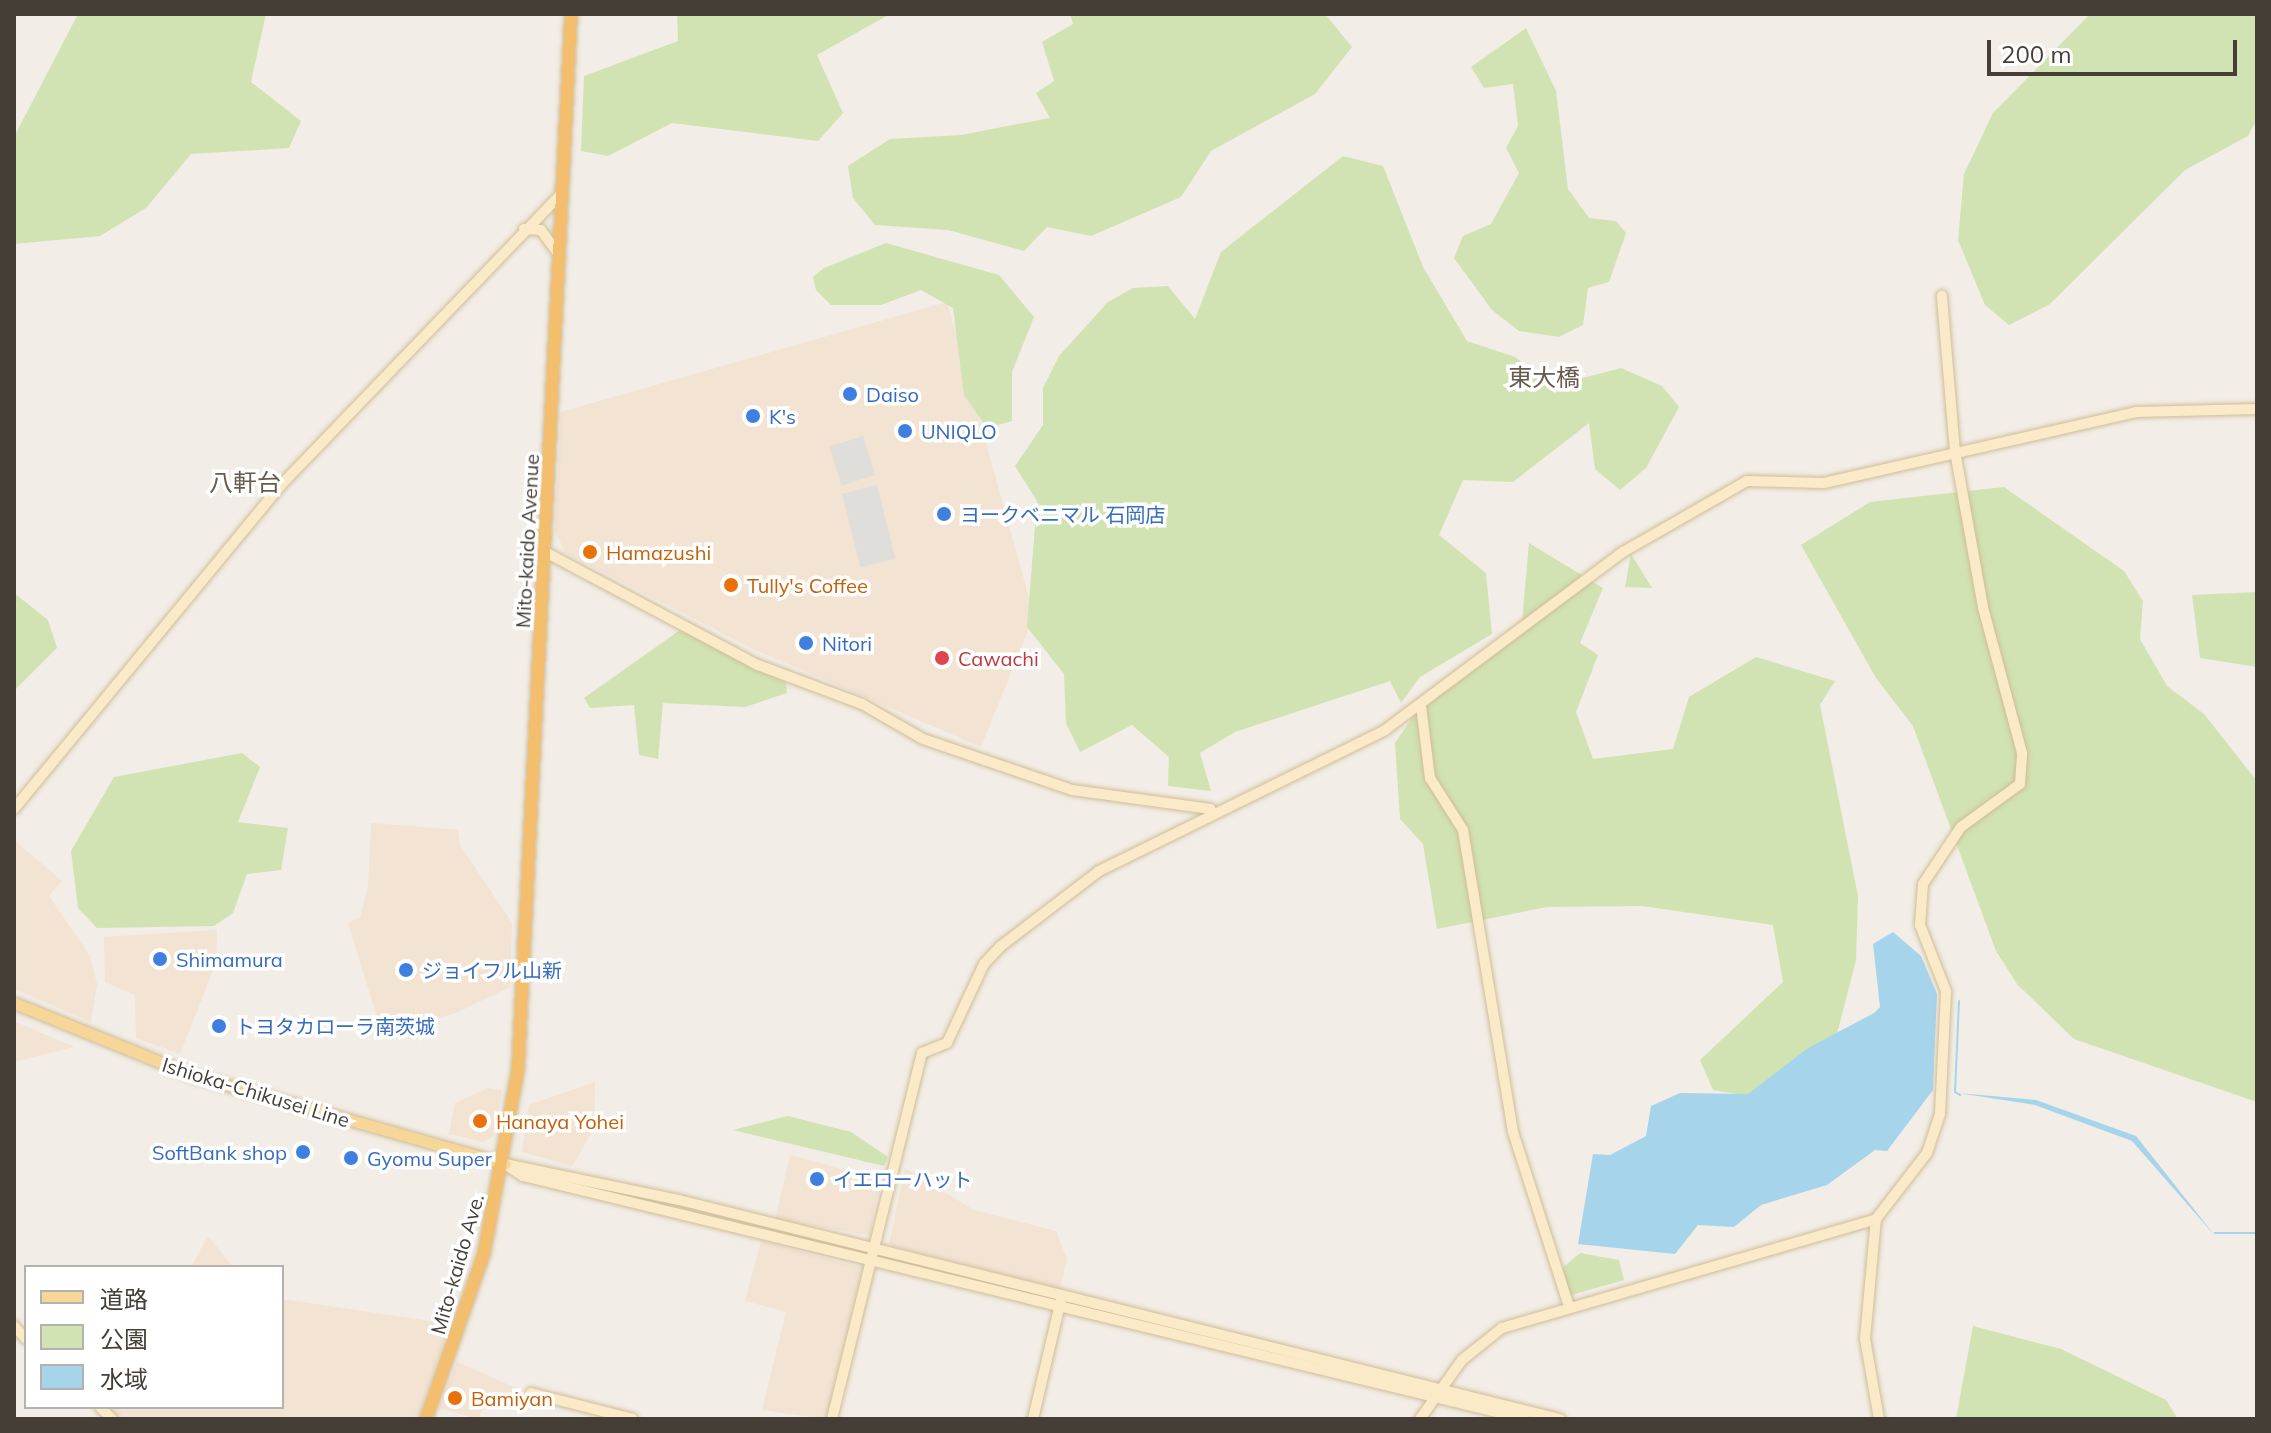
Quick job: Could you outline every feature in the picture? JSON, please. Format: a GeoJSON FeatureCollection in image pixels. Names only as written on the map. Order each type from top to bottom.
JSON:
{"type":"FeatureCollection","features":[{"type":"Feature","properties":{"kind":"highway","name":"Mito-kaido Avenue"},"geometry":{"type":"LineString","coordinates":[[547,553],[557,252],[571,14]]}},
{"type":"Feature","properties":{"kind":"highway","name":"Mito-kaido Ave."},"geometry":{"type":"LineString","coordinates":[[426,1419],[463,1322],[505,1164],[522,1033],[547,553]]}},
{"type":"Feature","properties":{"kind":"main road","name":"Ishioka-Chikusei Line"},"geometry":{"type":"LineString","coordinates":[[14,1003],[195,1076],[505,1164]]}},
{"type":"Feature","properties":{"kind":"street"},"geometry":{"type":"LineString","coordinates":[[14,809],[282,484],[523,229],[560,195]]}},
{"type":"Feature","properties":{"kind":"street"},"geometry":{"type":"LineString","coordinates":[[523,229],[541,230],[557,252]]}},
{"type":"Feature","properties":{"kind":"street"},"geometry":{"type":"LineString","coordinates":[[1879,1419],[1865,1339],[1876,1219],[1927,1153],[1940,1114],[1946,991],[1920,925],[1923,884],[1961,827],[2020,784],[2022,753],[1983,607],[1955,452],[1942,296]]}},
{"type":"Feature","properties":{"kind":"street"},"geometry":{"type":"LineString","coordinates":[[832,1419],[922,1053],[947,1043],[984,964],[1099,871],[1213,809],[1421,706],[1623,552],[1706,498],[1747,481],[1824,483],[2136,412],[2257,409]]}},
{"type":"Feature","properties":{"kind":"street"},"geometry":{"type":"LineString","coordinates":[[547,553],[758,665],[862,704],[923,739],[1072,790],[1213,809]]}},
{"type":"Feature","properties":{"kind":"street"},"geometry":{"type":"LineString","coordinates":[[1421,706],[1430,778],[1463,830],[1513,1132],[1569,1306]]}},
{"type":"Feature","properties":{"kind":"street"},"geometry":{"type":"LineString","coordinates":[[505,1164],[526,1163],[875,1247],[1062,1298],[1438,1392],[1560,1419]]}},
{"type":"Feature","properties":{"kind":"street"},"geometry":{"type":"LineString","coordinates":[[505,1164],[523,1176],[872,1259],[1062,1298]]}},
{"type":"Feature","properties":{"kind":"street"},"geometry":{"type":"LineString","coordinates":[[1420,1419],[1438,1392],[1486,1338],[1569,1306],[1876,1219]]}},
{"type":"Feature","properties":{"kind":"street"},"geometry":{"type":"LineString","coordinates":[[1033,1419],[1062,1298]]}},
{"type":"Feature","properties":{"kind":"street"},"geometry":{"type":"LineString","coordinates":[[1438,1392],[1525,1419]]}},
{"type":"Feature","properties":{"kind":"street"},"geometry":{"type":"LineString","coordinates":[[531,1393],[633,1419]]}},
{"type":"Feature","properties":{"kind":"shaded area"},"geometry":{"type":"Polygon","coordinates":[[[947,302],[1034,616],[981,747],[753,649],[566,553],[555,532],[561,412],[947,302]]]}},
{"type":"Feature","properties":{"kind":"shaded area"},"geometry":{"type":"Polygon","coordinates":[[[863,436],[875,475],[842,485],[830,446],[863,436]]]}},
{"type":"Feature","properties":{"kind":"shaded area"},"geometry":{"type":"Polygon","coordinates":[[[877,485],[895,559],[860,567],[842,494],[877,485]]]}},
{"type":"Feature","properties":{"kind":"shaded area"},"geometry":{"type":"Polygon","coordinates":[[[371,823],[458,830],[460,845],[512,923],[510,987],[456,1013],[382,1033],[348,923],[360,917],[368,887],[371,823]]]}},
{"type":"Feature","properties":{"kind":"shaded area"},"geometry":{"type":"Polygon","coordinates":[[[14,840],[62,881],[49,896],[90,956],[97,984],[91,1022],[14,989],[14,840]]]}},
{"type":"Feature","properties":{"kind":"shaded area"},"geometry":{"type":"Polygon","coordinates":[[[217,930],[216,963],[180,1054],[136,1038],[135,995],[105,982],[104,937],[217,930]]]}},
{"type":"Feature","properties":{"kind":"shaded area"},"geometry":{"type":"Polygon","coordinates":[[[14,1021],[74,1047],[14,1062],[14,1021]]]}},
{"type":"Feature","properties":{"kind":"shaded area"},"geometry":{"type":"Polygon","coordinates":[[[595,1082],[594,1129],[572,1166],[522,1152],[529,1105],[595,1082]]]}},
{"type":"Feature","properties":{"kind":"shaded area"},"geometry":{"type":"Polygon","coordinates":[[[488,1088],[502,1090],[494,1136],[483,1142],[449,1134],[455,1103],[488,1088]]]}},
{"type":"Feature","properties":{"kind":"shaded area"},"geometry":{"type":"Polygon","coordinates":[[[790,1155],[880,1179],[870,1235],[775,1220],[790,1155]]]}},
{"type":"Feature","properties":{"kind":"shaded area"},"geometry":{"type":"Polygon","coordinates":[[[905,1168],[974,1210],[1056,1231],[1067,1259],[1060,1289],[889,1245],[905,1168]]]}},
{"type":"Feature","properties":{"kind":"shaded area"},"geometry":{"type":"Polygon","coordinates":[[[208,1236],[231,1265],[192,1265],[208,1236]]]}},
{"type":"Feature","properties":{"kind":"shaded area"},"geometry":{"type":"Polygon","coordinates":[[[761,1241],[862,1268],[826,1419],[762,1410],[786,1312],[745,1301],[761,1241]]]}},
{"type":"Feature","properties":{"kind":"shaded area"},"geometry":{"type":"Polygon","coordinates":[[[284,1299],[450,1324],[418,1419],[116,1419],[106,1409],[284,1409],[284,1299]]]}},
{"type":"Feature","properties":{"kind":"shaded area"},"geometry":{"type":"Polygon","coordinates":[[[457,1362],[523,1391],[514,1408],[490,1396],[478,1419],[439,1408],[457,1362]]]}},
{"type":"Feature","properties":{"kind":"green space"},"geometry":{"type":"Polygon","coordinates":[[[78,14],[266,14],[251,82],[301,121],[289,148],[191,154],[146,208],[100,236],[14,244],[14,137],[78,14]]]}},
{"type":"Feature","properties":{"kind":"green space"},"geometry":{"type":"Polygon","coordinates":[[[677,14],[890,14],[817,55],[843,113],[818,141],[672,123],[608,156],[581,151],[584,76],[678,41],[677,14]]]}},
{"type":"Feature","properties":{"kind":"green space"},"geometry":{"type":"Polygon","coordinates":[[[1070,14],[1325,14],[1352,47],[1315,94],[1211,151],[1181,197],[1091,236],[1047,227],[1024,251],[948,230],[875,225],[853,198],[848,166],[890,139],[961,135],[1050,118],[1036,93],[1054,81],[1042,42],[1073,24],[1070,14]]]}},
{"type":"Feature","properties":{"kind":"green space"},"geometry":{"type":"Polygon","coordinates":[[[2090,14],[2257,14],[2257,119],[2248,136],[2185,170],[2050,304],[2009,325],[1985,305],[1958,240],[1964,174],[1993,113],[2090,14]]]}},
{"type":"Feature","properties":{"kind":"green space"},"geometry":{"type":"Polygon","coordinates":[[[1526,28],[1556,91],[1568,189],[1589,218],[1616,221],[1626,233],[1609,282],[1588,288],[1583,325],[1559,337],[1519,331],[1492,310],[1454,258],[1463,236],[1491,224],[1519,173],[1506,148],[1518,126],[1513,84],[1484,88],[1471,67],[1526,28]]]}},
{"type":"Feature","properties":{"kind":"green space"},"geometry":{"type":"Polygon","coordinates":[[[1343,156],[1383,166],[1423,267],[1467,341],[1515,357],[1552,386],[1621,368],[1662,386],[1679,407],[1646,468],[1620,490],[1595,469],[1589,423],[1513,482],[1463,480],[1439,535],[1486,573],[1492,634],[1420,677],[1401,703],[1390,681],[1235,732],[1200,753],[1211,791],[1168,786],[1169,757],[1132,725],[1080,752],[1066,723],[1064,674],[1027,627],[1037,501],[1015,466],[1043,425],[1043,388],[1059,356],[1108,302],[1133,288],[1168,286],[1195,319],[1221,252],[1343,156]]]}},
{"type":"Feature","properties":{"kind":"green space"},"geometry":{"type":"Polygon","coordinates":[[[886,243],[999,275],[1034,317],[1012,372],[1012,421],[987,428],[964,395],[953,308],[921,290],[881,305],[831,305],[816,290],[813,277],[824,268],[886,243]]]}},
{"type":"Feature","properties":{"kind":"green space"},"geometry":{"type":"Polygon","coordinates":[[[2004,487],[2124,571],[2143,601],[2140,639],[2167,686],[2204,714],[2257,781],[2257,1102],[2074,1039],[2017,984],[1996,951],[1913,726],[1876,678],[1801,545],[1870,502],[2004,487]]]}},
{"type":"Feature","properties":{"kind":"green space"},"geometry":{"type":"Polygon","coordinates":[[[1529,543],[1603,588],[1580,643],[1598,655],[1576,712],[1593,759],[1673,749],[1689,697],[1756,657],[1835,681],[1820,705],[1858,896],[1856,960],[1835,1042],[1748,1096],[1713,1090],[1700,1060],[1783,982],[1773,925],[1642,906],[1547,907],[1437,929],[1423,844],[1400,819],[1395,743],[1429,693],[1521,633],[1529,543]]]}},
{"type":"Feature","properties":{"kind":"green space"},"geometry":{"type":"Polygon","coordinates":[[[1631,554],[1652,588],[1625,587],[1631,554]]]}},
{"type":"Feature","properties":{"kind":"green space"},"geometry":{"type":"Polygon","coordinates":[[[2257,592],[2257,667],[2200,658],[2192,595],[2257,592]]]}},
{"type":"Feature","properties":{"kind":"green space"},"geometry":{"type":"Polygon","coordinates":[[[14,593],[48,620],[57,648],[14,691],[14,593]]]}},
{"type":"Feature","properties":{"kind":"green space"},"geometry":{"type":"Polygon","coordinates":[[[680,630],[786,683],[787,693],[745,707],[663,703],[658,759],[639,755],[634,705],[590,708],[584,698],[680,630]]]}},
{"type":"Feature","properties":{"kind":"green space"},"geometry":{"type":"Polygon","coordinates":[[[242,753],[260,767],[238,822],[288,828],[281,870],[247,874],[233,913],[214,926],[97,928],[78,908],[71,851],[114,777],[242,753]]]}},
{"type":"Feature","properties":{"kind":"green space"},"geometry":{"type":"Polygon","coordinates":[[[788,1116],[851,1132],[888,1157],[884,1166],[733,1130],[788,1116]]]}},
{"type":"Feature","properties":{"kind":"green space"},"geometry":{"type":"Polygon","coordinates":[[[1580,1253],[1619,1260],[1624,1280],[1571,1295],[1560,1270],[1580,1253]]]}},
{"type":"Feature","properties":{"kind":"green space"},"geometry":{"type":"Polygon","coordinates":[[[1973,1326],[2061,1349],[2166,1400],[2178,1419],[1956,1419],[1973,1326]]]}},
{"type":"Feature","properties":{"kind":"water"},"geometry":{"type":"Polygon","coordinates":[[[1893,932],[1921,956],[1937,994],[1933,1090],[1887,1151],[1875,1150],[1827,1185],[1761,1205],[1734,1227],[1698,1225],[1675,1254],[1578,1244],[1593,1154],[1610,1155],[1646,1136],[1651,1106],[1680,1093],[1748,1094],[1808,1048],[1874,1013],[1880,1007],[1873,944],[1893,932]]]}},
{"type":"Feature","properties":{"kind":"water"},"geometry":{"type":"Polygon","coordinates":[[[1958,1093],[2036,1100],[2136,1136],[2216,1237],[2132,1141],[2035,1105],[1958,1093]]]}},
{"type":"Feature","properties":{"kind":"waterway"},"geometry":{"type":"LineString","coordinates":[[1959,1001],[1955,1092],[1960,1095]]}},
{"type":"Feature","properties":{"kind":"waterway"},"geometry":{"type":"LineString","coordinates":[[2215,1233],[2257,1233]]}},
{"type":"Feature","properties":{"kind":"place","name":"Daiso"},"geometry":{"type":"Point","coordinates":[850,394]}},
{"type":"Feature","properties":{"kind":"place","name":"K's"},"geometry":{"type":"Point","coordinates":[753,416]}},
{"type":"Feature","properties":{"kind":"place","name":"UNIQLO"},"geometry":{"type":"Point","coordinates":[905,431]}},
{"type":"Feature","properties":{"kind":"place","name":"ヨークベニマル 石岡店"},"geometry":{"type":"Point","coordinates":[944,514]}},
{"type":"Feature","properties":{"kind":"place","name":"Hamazushi"},"geometry":{"type":"Point","coordinates":[590,552]}},
{"type":"Feature","properties":{"kind":"place","name":"Tully's Coffee"},"geometry":{"type":"Point","coordinates":[731,585]}},
{"type":"Feature","properties":{"kind":"place","name":"Nitori"},"geometry":{"type":"Point","coordinates":[806,643]}},
{"type":"Feature","properties":{"kind":"place","name":"Cawachi"},"geometry":{"type":"Point","coordinates":[942,658]}},
{"type":"Feature","properties":{"kind":"place","name":"Shimamura"},"geometry":{"type":"Point","coordinates":[160,959]}},
{"type":"Feature","properties":{"kind":"place","name":"ジョイフル山新"},"geometry":{"type":"Point","coordinates":[406,970]}},
{"type":"Feature","properties":{"kind":"place","name":"トヨタカローラ南茨城"},"geometry":{"type":"Point","coordinates":[219,1026]}},
{"type":"Feature","properties":{"kind":"place","name":"Hanaya Yohei"},"geometry":{"type":"Point","coordinates":[480,1121]}},
{"type":"Feature","properties":{"kind":"place","name":"SoftBank shop"},"geometry":{"type":"Point","coordinates":[303,1152]}},
{"type":"Feature","properties":{"kind":"place","name":"Gyomu Super"},"geometry":{"type":"Point","coordinates":[351,1158]}},
{"type":"Feature","properties":{"kind":"place","name":"イエローハット"},"geometry":{"type":"Point","coordinates":[817,1179]}},
{"type":"Feature","properties":{"kind":"place","name":"Bamiyan"},"geometry":{"type":"Point","coordinates":[455,1398]}},
{"type":"Feature","properties":{"kind":"district","name":"東大橋"},"geometry":{"type":"Point","coordinates":[1544,378]}},
{"type":"Feature","properties":{"kind":"district","name":"八軒台"},"geometry":{"type":"Point","coordinates":[245,483]}}]}
